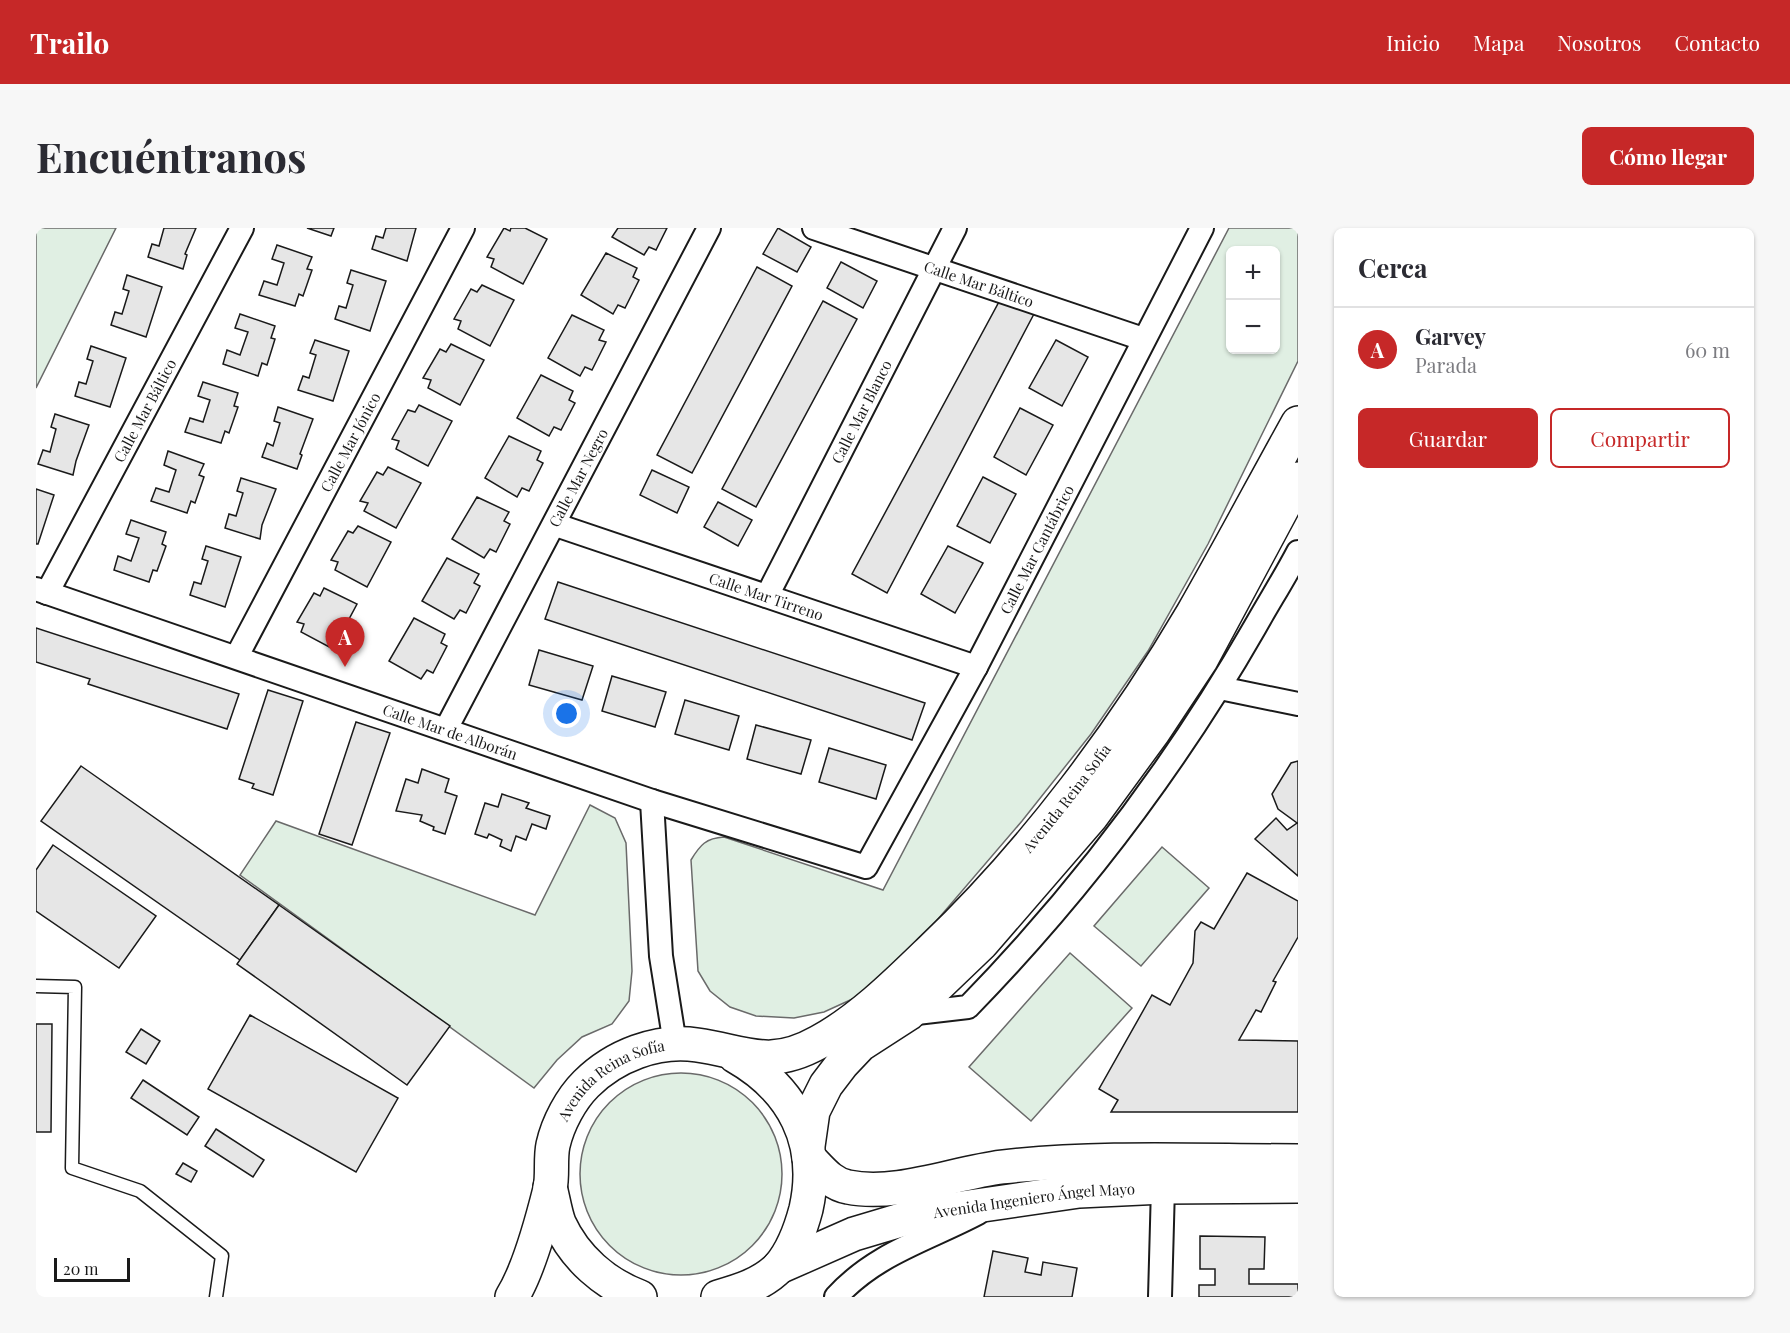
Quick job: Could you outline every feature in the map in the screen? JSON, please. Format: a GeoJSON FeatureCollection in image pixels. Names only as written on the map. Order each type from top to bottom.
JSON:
{"type":"FeatureCollection","features":[{"type":"Feature","properties":{"kind":"main road","name":"Avenida Reina Sofía"},"geometry":{"type":"LineString","coordinates":[[512,1297],[550,1187],[553,1145],[566,1110],[585,1085],[608,1066],[636,1052],[675,1044],[697,1045],[730,1054],[775,1059],[816,1044],[842,1029],[912,968],[980,904],[1051,816],[1135,705],[1192,614],[1298,423]]}},
{"type":"Feature","properties":{"kind":"main road","name":"Avenida Reina Sofía"},"geometry":{"type":"LineString","coordinates":[[808,1152],[813,1111],[826,1085],[842,1064],[860,1045],[908,1014],[982,943],[1091,817],[1148,741],[1201,660],[1298,479]]}},
{"type":"Feature","properties":{"kind":"main road","name":"Avenida Reina Sofía"},"geometry":{"type":"LineString","coordinates":[[718,1297],[754,1285],[779,1267],[802,1224],[811,1174],[808,1152],[795,1113],[777,1087],[756,1068],[730,1054]]}},
{"type":"Feature","properties":{"kind":"main road","name":"Avenida Ingeniero Ángel Mayo"},"geometry":{"type":"LineString","coordinates":[[808,1152],[832,1182],[849,1188],[880,1189],[1000,1168],[1072,1162],[1298,1161]]}},
{"type":"Feature","properties":{"kind":"main road","name":"Avenida Ingeniero Ángel Mayo"},"geometry":{"type":"LineString","coordinates":[[779,1267],[854,1234],[921,1214],[1079,1191],[1163,1187],[1298,1186]]}},
{"type":"Feature","properties":{"kind":"main road","name":"Avenida Reina Sofía"},"geometry":{"type":"LineString","coordinates":[[550,1187],[559,1222],[577,1253],[621,1295]]}},
{"type":"Feature","properties":{"kind":"street","name":"Calle Mar Báltico"},"geometry":{"type":"LineString","coordinates":[[42,591],[242,228]]}},
{"type":"Feature","properties":{"kind":"street","name":"Calle Mar Jónico"},"geometry":{"type":"LineString","coordinates":[[237,656],[463,228]]}},
{"type":"Feature","properties":{"kind":"street","name":"Calle Mar Negro"},"geometry":{"type":"LineString","coordinates":[[446,729],[556,525],[709,228]]}},
{"type":"Feature","properties":{"kind":"street","name":"Calle Mar Báltico"},"geometry":{"type":"LineString","coordinates":[[814,228],[1143,339]]}},
{"type":"Feature","properties":{"kind":"street","name":"Calle Mar Blanco"},"geometry":{"type":"LineString","coordinates":[[767,596],[955,228]]}},
{"type":"Feature","properties":{"kind":"street","name":"Calle Mar Cantábrico"},"geometry":{"type":"LineString","coordinates":[[866,867],[976,667],[1202,228]]}},
{"type":"Feature","properties":{"kind":"street","name":"Calle Mar Tirreno"},"geometry":{"type":"LineString","coordinates":[[556,525],[976,667]]}},
{"type":"Feature","properties":{"kind":"street"},"geometry":{"type":"LineString","coordinates":[[908,1014],[968,1006],[1048,921],[1124,827],[1220,688],[1298,552]]}},
{"type":"Feature","properties":{"kind":"street","name":"Calle Mar de Alborán"},"geometry":{"type":"LineString","coordinates":[[42,591],[237,656],[652,801],[866,867]]}},
{"type":"Feature","properties":{"kind":"street"},"geometry":{"type":"LineString","coordinates":[[1220,688],[1298,704]]}},
{"type":"Feature","properties":{"kind":"street"},"geometry":{"type":"LineString","coordinates":[[652,801],[662,956],[675,1044]]}},
{"type":"Feature","properties":{"kind":"street"},"geometry":{"type":"LineString","coordinates":[[1160,1297],[1163,1187]]}},
{"type":"Feature","properties":{"kind":"street"},"geometry":{"type":"LineString","coordinates":[[836,1297],[855,1276],[872,1264],[999,1202]]}},
{"type":"Feature","properties":{"kind":"lane"},"geometry":{"type":"LineString","coordinates":[[36,986],[75,987],[72,1168],[140,1191],[222,1256],[216,1297]]}},
{"type":"Feature","properties":{"kind":"green space"},"geometry":{"type":"Polygon","coordinates":[[[36,228],[116,228],[36,388],[36,228]]]}},
{"type":"Feature","properties":{"kind":"green space"},"geometry":{"type":"Polygon","coordinates":[[[1229,228],[1298,228],[1298,361],[1208,544],[1148,651],[1091,734],[1022,821],[926,933],[859,996],[824,1012],[794,1018],[756,1016],[730,1007],[710,991],[698,971],[691,860],[701,846],[708,841],[724,837],[883,890],[1229,228]]]}},
{"type":"Feature","properties":{"kind":"green space"},"geometry":{"type":"Polygon","coordinates":[[[590,805],[615,818],[626,843],[632,971],[629,1001],[612,1024],[582,1037],[557,1060],[534,1088],[240,875],[276,821],[535,915],[590,805]]]}},
{"type":"Feature","properties":{"kind":"green space"},"geometry":{"type":"Polygon","coordinates":[[[1162,847],[1209,888],[1141,966],[1094,926],[1162,847]]]}},
{"type":"Feature","properties":{"kind":"green space"},"geometry":{"type":"Polygon","coordinates":[[[1070,953],[1132,1008],[1031,1121],[969,1067],[1070,953]]]}},
{"type":"Feature","properties":{"kind":"green space"},"geometry":{"type":"Polygon","coordinates":[[[681,1073],[701,1075],[728,1085],[745,1096],[759,1110],[774,1136],[780,1154],[782,1174],[780,1194],[770,1221],[759,1238],[745,1252],[719,1267],[701,1273],[681,1275],[661,1273],[634,1263],[617,1252],[603,1238],[588,1212],[582,1194],[580,1174],[582,1154],[592,1127],[603,1110],[617,1096],[643,1081],[661,1075],[681,1073]]]}},
{"type":"Feature","properties":{"kind":"building"},"geometry":{"type":"Polygon","coordinates":[[[164,228],[196,228],[185,254],[187,255],[183,269],[148,257],[152,244],[159,246],[164,228]]]}},
{"type":"Feature","properties":{"kind":"building"},"geometry":{"type":"Polygon","coordinates":[[[307,228],[334,228],[331,236],[307,228]]]}},
{"type":"Feature","properties":{"kind":"building"},"geometry":{"type":"Polygon","coordinates":[[[386,228],[416,228],[407,261],[372,249],[376,236],[383,238],[386,228]]]}},
{"type":"Feature","properties":{"kind":"building"},"geometry":{"type":"Polygon","coordinates":[[[504,228],[510,231],[511,228],[525,228],[547,239],[523,284],[491,267],[494,259],[487,257],[504,228]]]}},
{"type":"Feature","properties":{"kind":"building"},"geometry":{"type":"Polygon","coordinates":[[[618,228],[667,228],[656,250],[649,247],[644,255],[612,237],[618,228]]]}},
{"type":"Feature","properties":{"kind":"building"},"geometry":{"type":"Polygon","coordinates":[[[778,228],[811,247],[797,272],[763,254],[778,228]]]}},
{"type":"Feature","properties":{"kind":"building"},"geometry":{"type":"Polygon","coordinates":[[[277,245],[312,257],[307,269],[312,270],[303,296],[299,294],[295,306],[259,295],[264,281],[277,285],[284,263],[272,259],[277,245]]]}},
{"type":"Feature","properties":{"kind":"building"},"geometry":{"type":"Polygon","coordinates":[[[606,253],[637,268],[633,277],[639,280],[625,308],[618,305],[613,314],[581,295],[606,253]]]}},
{"type":"Feature","properties":{"kind":"building"},"geometry":{"type":"Polygon","coordinates":[[[841,262],[877,281],[863,308],[827,288],[841,262]]]}},
{"type":"Feature","properties":{"kind":"building"},"geometry":{"type":"Polygon","coordinates":[[[757,267],[792,286],[692,473],[657,455],[757,267]]]}},
{"type":"Feature","properties":{"kind":"building"},"geometry":{"type":"Polygon","coordinates":[[[351,270],[386,281],[370,331],[335,319],[339,306],[346,308],[353,285],[347,283],[351,270]]]}},
{"type":"Feature","properties":{"kind":"building"},"geometry":{"type":"Polygon","coordinates":[[[127,275],[162,287],[146,337],[111,325],[115,312],[122,314],[129,291],[123,289],[127,275]]]}},
{"type":"Feature","properties":{"kind":"building"},"geometry":{"type":"Polygon","coordinates":[[[482,285],[514,300],[490,346],[458,329],[461,321],[454,319],[471,289],[477,292],[482,285]]]}},
{"type":"Feature","properties":{"kind":"building"},"geometry":{"type":"Polygon","coordinates":[[[1000,300],[1035,312],[887,593],[852,574],[1000,300]]]}},
{"type":"Feature","properties":{"kind":"building"},"geometry":{"type":"Polygon","coordinates":[[[823,301],[857,319],[756,507],[722,489],[823,301]]]}},
{"type":"Feature","properties":{"kind":"building"},"geometry":{"type":"Polygon","coordinates":[[[240,314],[275,326],[271,338],[275,339],[267,365],[262,363],[258,376],[223,364],[227,350],[240,355],[248,332],[235,328],[240,314]]]}},
{"type":"Feature","properties":{"kind":"building"},"geometry":{"type":"Polygon","coordinates":[[[572,315],[604,330],[599,340],[606,342],[592,370],[585,367],[580,376],[548,358],[572,315]]]}},
{"type":"Feature","properties":{"kind":"building"},"geometry":{"type":"Polygon","coordinates":[[[315,340],[349,351],[333,401],[298,390],[303,376],[309,378],[316,355],[310,353],[315,340]]]}},
{"type":"Feature","properties":{"kind":"building"},"geometry":{"type":"Polygon","coordinates":[[[1056,340],[1088,357],[1062,406],[1029,388],[1056,340]]]}},
{"type":"Feature","properties":{"kind":"building"},"geometry":{"type":"Polygon","coordinates":[[[451,344],[484,360],[460,405],[428,388],[431,380],[423,378],[440,349],[446,352],[451,344]]]}},
{"type":"Feature","properties":{"kind":"building"},"geometry":{"type":"Polygon","coordinates":[[[91,346],[126,358],[110,407],[75,396],[79,382],[86,384],[93,361],[87,359],[91,346]]]}},
{"type":"Feature","properties":{"kind":"building"},"geometry":{"type":"Polygon","coordinates":[[[541,375],[573,391],[569,400],[575,403],[561,430],[554,427],[549,436],[517,418],[541,375]]]}},
{"type":"Feature","properties":{"kind":"building"},"geometry":{"type":"Polygon","coordinates":[[[203,382],[238,393],[234,406],[238,407],[229,433],[225,431],[221,443],[185,432],[190,418],[203,422],[210,400],[198,396],[203,382]]]}},
{"type":"Feature","properties":{"kind":"building"},"geometry":{"type":"Polygon","coordinates":[[[419,405],[452,421],[428,466],[396,449],[399,441],[392,439],[408,410],[415,412],[419,405]]]}},
{"type":"Feature","properties":{"kind":"building"},"geometry":{"type":"Polygon","coordinates":[[[278,407],[313,419],[297,469],[262,457],[267,443],[273,446],[280,423],[274,421],[278,407]]]}},
{"type":"Feature","properties":{"kind":"building"},"geometry":{"type":"Polygon","coordinates":[[[1020,408],[1053,425],[1026,475],[994,457],[1020,408]]]}},
{"type":"Feature","properties":{"kind":"building"},"geometry":{"type":"Polygon","coordinates":[[[55,414],[89,425],[73,475],[38,464],[43,450],[50,452],[56,429],[51,427],[55,414]]]}},
{"type":"Feature","properties":{"kind":"building"},"geometry":{"type":"Polygon","coordinates":[[[509,436],[541,451],[537,460],[543,463],[529,491],[522,488],[517,497],[485,478],[509,436]]]}},
{"type":"Feature","properties":{"kind":"building"},"geometry":{"type":"Polygon","coordinates":[[[168,451],[204,464],[199,475],[204,477],[195,503],[191,501],[187,513],[151,501],[156,488],[169,492],[176,470],[164,465],[168,451]]]}},
{"type":"Feature","properties":{"kind":"building"},"geometry":{"type":"Polygon","coordinates":[[[388,467],[421,483],[396,528],[364,511],[368,503],[360,501],[377,472],[383,475],[388,467]]]}},
{"type":"Feature","properties":{"kind":"building"},"geometry":{"type":"Polygon","coordinates":[[[652,470],[689,487],[677,513],[640,495],[652,470]]]}},
{"type":"Feature","properties":{"kind":"building"},"geometry":{"type":"Polygon","coordinates":[[[983,477],[1016,494],[990,543],[957,526],[983,477]]]}},
{"type":"Feature","properties":{"kind":"building"},"geometry":{"type":"Polygon","coordinates":[[[241,478],[276,489],[262,525],[260,539],[225,528],[229,514],[236,516],[243,493],[237,491],[241,478]]]}},
{"type":"Feature","properties":{"kind":"building"},"geometry":{"type":"Polygon","coordinates":[[[36,489],[54,495],[38,544],[36,544],[36,489]]]}},
{"type":"Feature","properties":{"kind":"building"},"geometry":{"type":"Polygon","coordinates":[[[477,497],[509,512],[504,521],[510,524],[496,552],[490,549],[484,558],[452,539],[477,497]]]}},
{"type":"Feature","properties":{"kind":"building"},"geometry":{"type":"Polygon","coordinates":[[[718,502],[752,520],[738,546],[704,527],[718,502]]]}},
{"type":"Feature","properties":{"kind":"building"},"geometry":{"type":"Polygon","coordinates":[[[131,520],[166,532],[162,544],[166,546],[157,571],[153,570],[149,582],[114,570],[118,556],[131,561],[139,538],[126,534],[131,520]]]}},
{"type":"Feature","properties":{"kind":"building"},"geometry":{"type":"Polygon","coordinates":[[[358,526],[391,542],[367,587],[335,570],[338,562],[331,560],[348,531],[353,533],[358,526]]]}},
{"type":"Feature","properties":{"kind":"building"},"geometry":{"type":"Polygon","coordinates":[[[206,546],[241,557],[225,607],[190,595],[194,582],[201,584],[208,561],[202,559],[206,546]]]}},
{"type":"Feature","properties":{"kind":"building"},"geometry":{"type":"Polygon","coordinates":[[[948,546],[983,563],[955,613],[921,594],[948,546]]]}},
{"type":"Feature","properties":{"kind":"building"},"geometry":{"type":"Polygon","coordinates":[[[447,558],[479,574],[474,583],[480,586],[466,613],[460,610],[454,619],[422,601],[447,558]]]}},
{"type":"Feature","properties":{"kind":"building"},"geometry":{"type":"Polygon","coordinates":[[[558,582],[925,703],[912,740],[545,619],[558,582]]]}},
{"type":"Feature","properties":{"kind":"building"},"geometry":{"type":"Polygon","coordinates":[[[324,588],[357,604],[333,649],[301,632],[304,624],[297,622],[314,593],[320,596],[324,588]]]}},
{"type":"Feature","properties":{"kind":"building"},"geometry":{"type":"Polygon","coordinates":[[[414,618],[445,634],[441,643],[447,646],[433,673],[427,670],[421,679],[389,661],[414,618]]]}},
{"type":"Feature","properties":{"kind":"building"},"geometry":{"type":"Polygon","coordinates":[[[36,628],[239,694],[227,729],[88,684],[90,679],[36,662],[36,628]]]}},
{"type":"Feature","properties":{"kind":"building"},"geometry":{"type":"Polygon","coordinates":[[[539,650],[593,666],[582,700],[529,685],[539,650]]]}},
{"type":"Feature","properties":{"kind":"building"},"geometry":{"type":"Polygon","coordinates":[[[612,676],[666,692],[655,727],[602,711],[612,676]]]}},
{"type":"Feature","properties":{"kind":"building"},"geometry":{"type":"Polygon","coordinates":[[[268,690],[303,701],[273,795],[252,788],[254,784],[239,779],[268,690]]]}},
{"type":"Feature","properties":{"kind":"building"},"geometry":{"type":"Polygon","coordinates":[[[685,700],[739,716],[729,750],[675,734],[685,700]]]}},
{"type":"Feature","properties":{"kind":"building"},"geometry":{"type":"Polygon","coordinates":[[[356,722],[390,733],[352,845],[319,834],[356,722]]]}},
{"type":"Feature","properties":{"kind":"building"},"geometry":{"type":"Polygon","coordinates":[[[756,725],[811,740],[801,774],[747,759],[756,725]]]}},
{"type":"Feature","properties":{"kind":"building"},"geometry":{"type":"Polygon","coordinates":[[[829,748],[886,765],[876,799],[819,782],[829,748]]]}},
{"type":"Feature","properties":{"kind":"building"},"geometry":{"type":"Polygon","coordinates":[[[1298,761],[1298,876],[1255,839],[1276,818],[1287,830],[1297,823],[1278,809],[1272,794],[1291,763],[1298,761]]]}},
{"type":"Feature","properties":{"kind":"building"},"geometry":{"type":"Polygon","coordinates":[[[81,766],[279,905],[240,960],[41,821],[81,766]]]}},
{"type":"Feature","properties":{"kind":"building"},"geometry":{"type":"Polygon","coordinates":[[[422,769],[449,779],[445,792],[457,796],[445,834],[433,830],[434,827],[420,821],[422,815],[396,811],[406,779],[418,783],[422,769]]]}},
{"type":"Feature","properties":{"kind":"building"},"geometry":{"type":"Polygon","coordinates":[[[502,794],[529,803],[526,808],[550,816],[546,829],[532,824],[526,840],[516,836],[511,851],[500,846],[502,840],[489,834],[487,838],[475,834],[485,803],[498,807],[502,794]]]}},
{"type":"Feature","properties":{"kind":"building"},"geometry":{"type":"Polygon","coordinates":[[[53,845],[156,916],[119,968],[36,911],[36,870],[53,845]]]}},
{"type":"Feature","properties":{"kind":"building"},"geometry":{"type":"Polygon","coordinates":[[[1247,873],[1298,901],[1298,937],[1273,981],[1276,982],[1261,1012],[1256,1010],[1239,1040],[1298,1041],[1298,1112],[1111,1112],[1118,1100],[1099,1089],[1152,995],[1170,1005],[1193,963],[1195,931],[1201,922],[1214,929],[1247,873]]]}},
{"type":"Feature","properties":{"kind":"building"},"geometry":{"type":"Polygon","coordinates":[[[279,905],[450,1026],[407,1085],[237,964],[279,905]]]}},
{"type":"Feature","properties":{"kind":"building"},"geometry":{"type":"Polygon","coordinates":[[[250,1015],[398,1098],[356,1172],[208,1089],[250,1015]]]}},
{"type":"Feature","properties":{"kind":"building"},"geometry":{"type":"Polygon","coordinates":[[[36,1024],[52,1024],[51,1132],[36,1132],[36,1024]]]}},
{"type":"Feature","properties":{"kind":"building"},"geometry":{"type":"Polygon","coordinates":[[[141,1029],[160,1041],[146,1064],[126,1052],[141,1029]]]}},
{"type":"Feature","properties":{"kind":"building"},"geometry":{"type":"Polygon","coordinates":[[[143,1080],[199,1117],[187,1135],[131,1098],[143,1080]]]}},
{"type":"Feature","properties":{"kind":"building"},"geometry":{"type":"Polygon","coordinates":[[[216,1129],[264,1160],[253,1177],[205,1146],[216,1129]]]}},
{"type":"Feature","properties":{"kind":"building"},"geometry":{"type":"Polygon","coordinates":[[[183,1163],[197,1171],[191,1182],[176,1174],[183,1163]]]}},
{"type":"Feature","properties":{"kind":"building"},"geometry":{"type":"Polygon","coordinates":[[[1200,1236],[1265,1237],[1264,1269],[1249,1269],[1249,1284],[1298,1284],[1298,1297],[1199,1297],[1199,1285],[1215,1285],[1215,1269],[1200,1269],[1200,1236]]]}},
{"type":"Feature","properties":{"kind":"building"},"geometry":{"type":"Polygon","coordinates":[[[993,1251],[1028,1258],[1025,1272],[1041,1275],[1043,1262],[1077,1268],[1072,1297],[984,1297],[993,1251]]]}},
{"type":"Feature","properties":{"kind":"place","name":"Garvey"},"geometry":{"type":"Point","coordinates":[345,667]}}]}
